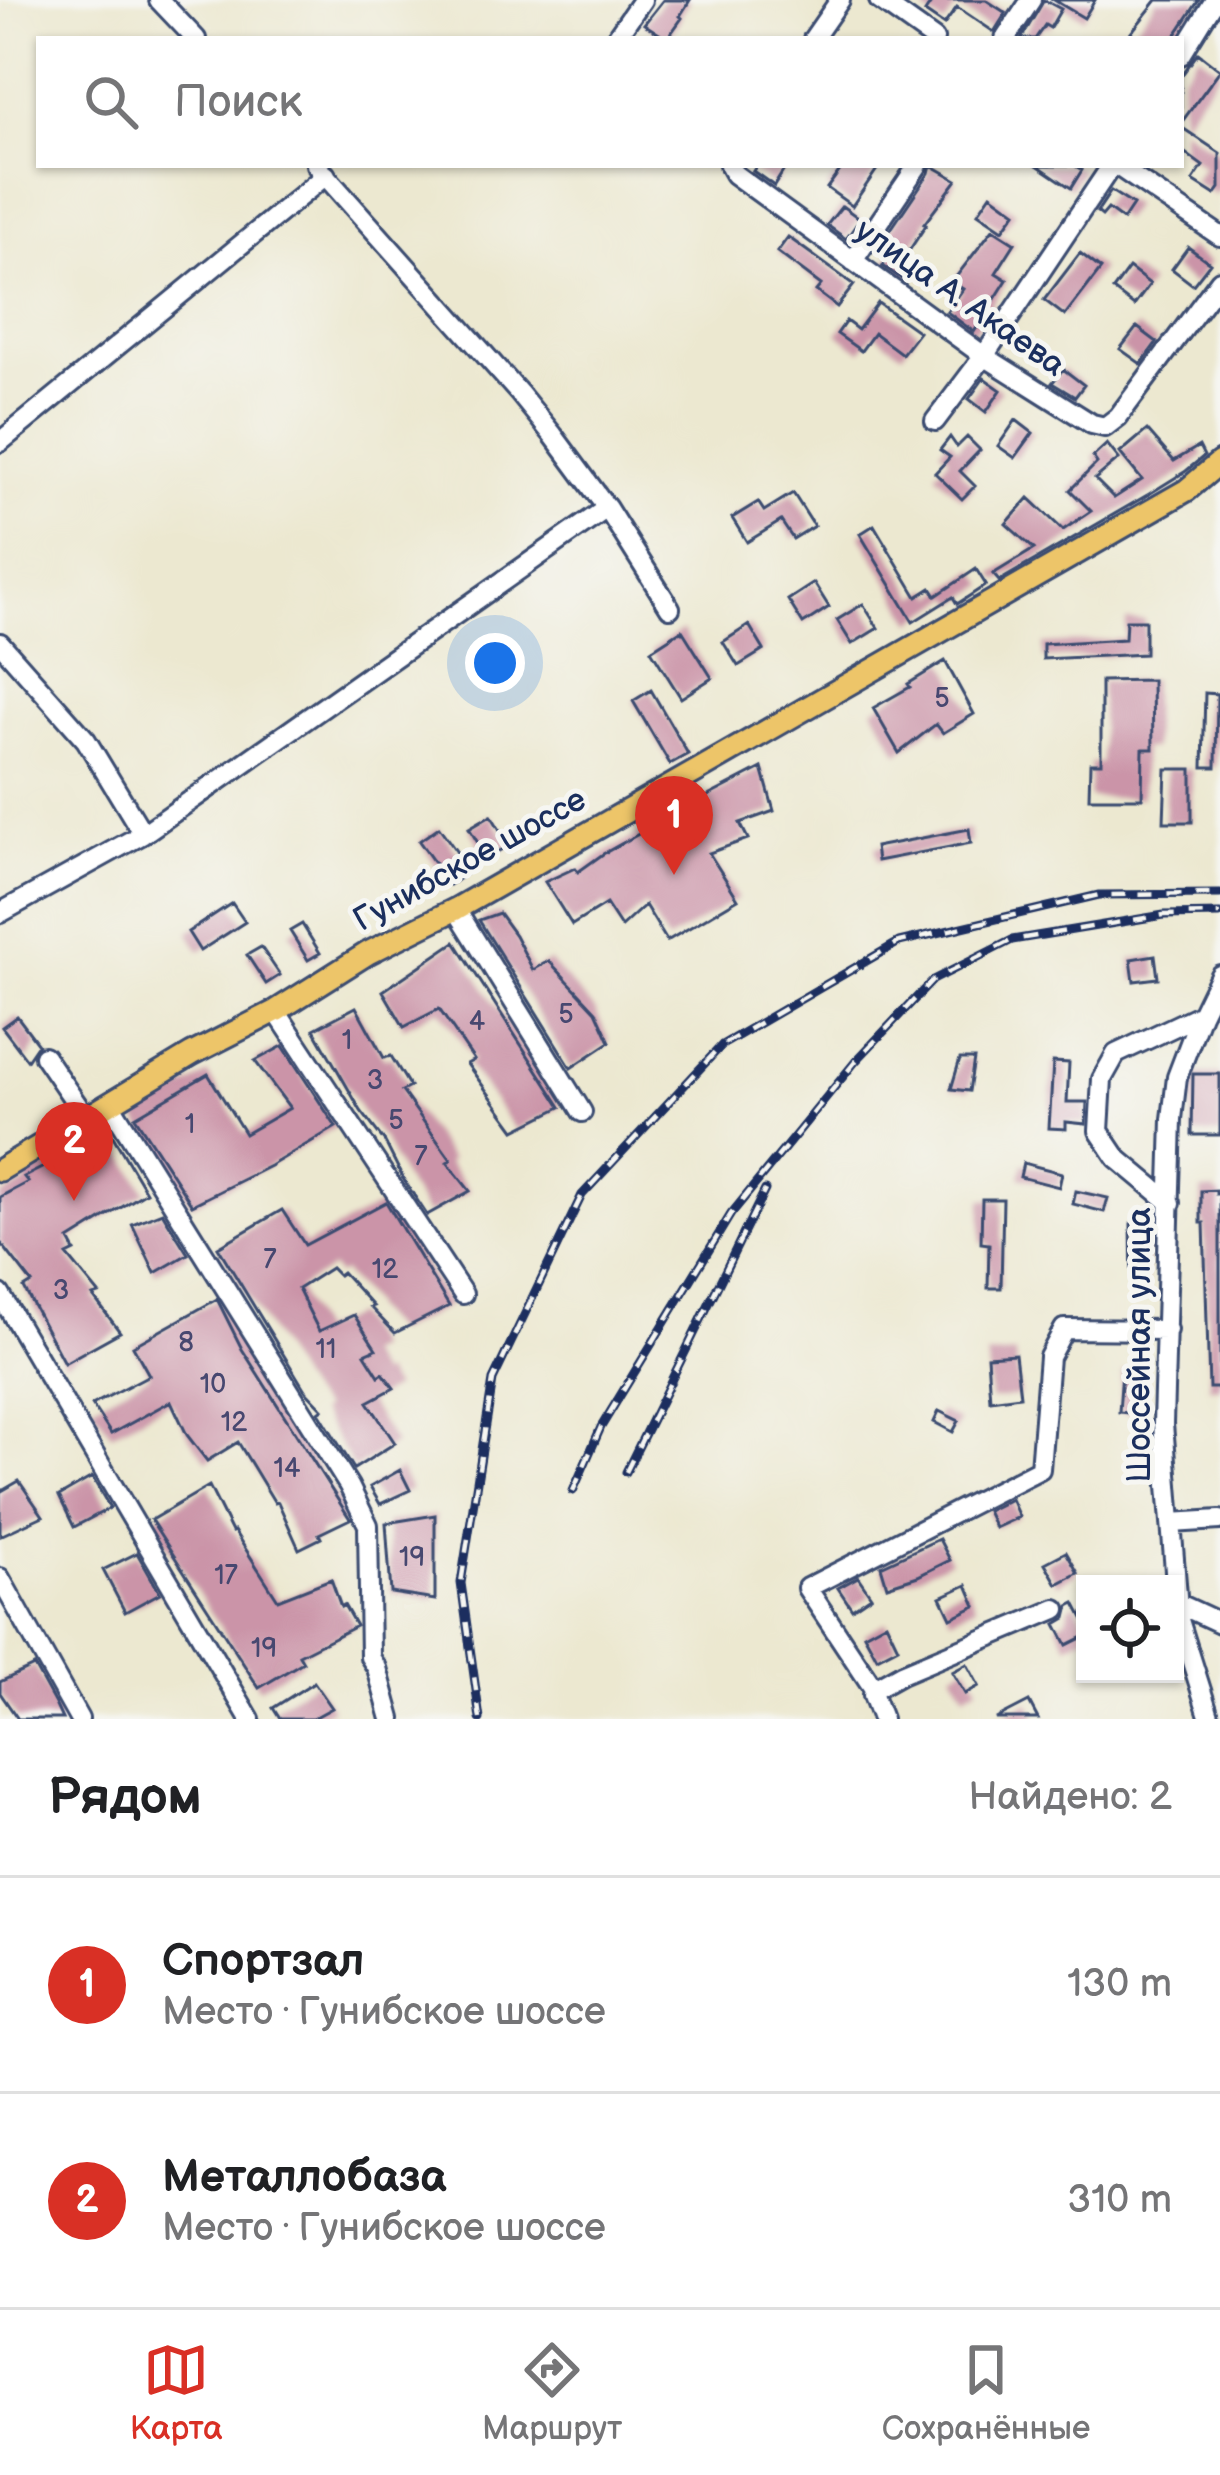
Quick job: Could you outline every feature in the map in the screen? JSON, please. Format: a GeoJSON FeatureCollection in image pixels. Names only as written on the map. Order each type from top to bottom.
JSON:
{"type":"FeatureCollection","features":[{"type":"Feature","properties":{"kind":"main road","name":"Гунибское шоссе"},"geometry":{"type":"LineString","coordinates":[[0,1170],[193,1054],[276,1011],[368,952],[456,909],[1187,490],[1220,462]]}},
{"type":"Feature","properties":{"kind":"main road"},"geometry":{"type":"LineString","coordinates":[[1187,490],[1220,473]]}},
{"type":"Feature","properties":{"kind":"street"},"geometry":{"type":"LineString","coordinates":[[159,0],[193,36]]}},
{"type":"Feature","properties":{"kind":"street"},"geometry":{"type":"LineString","coordinates":[[617,36],[642,0]]}},
{"type":"Feature","properties":{"kind":"street"},"geometry":{"type":"LineString","coordinates":[[815,36],[840,0]]}},
{"type":"Feature","properties":{"kind":"street"},"geometry":{"type":"LineString","coordinates":[[879,0],[930,36]]}},
{"type":"Feature","properties":{"kind":"street"},"geometry":{"type":"LineString","coordinates":[[1006,36],[1031,0]]}},
{"type":"Feature","properties":{"kind":"street"},"geometry":{"type":"LineString","coordinates":[[1184,50],[1215,0]]}},
{"type":"Feature","properties":{"kind":"street","name":"улица А. Акаева"},"geometry":{"type":"LineString","coordinates":[[730,168],[984,356],[1079,417],[1105,427],[1118,417],[1220,280]]}},
{"type":"Feature","properties":{"kind":"street"},"geometry":{"type":"LineString","coordinates":[[853,261],[916,168]]}},
{"type":"Feature","properties":{"kind":"street"},"geometry":{"type":"LineString","coordinates":[[935,421],[1112,168]]}},
{"type":"Feature","properties":{"kind":"street"},"geometry":{"type":"LineString","coordinates":[[1118,168],[1220,236]]}},
{"type":"Feature","properties":{"kind":"street"},"geometry":{"type":"LineString","coordinates":[[0,442],[321,170],[519,393],[607,508],[670,608]]}},
{"type":"Feature","properties":{"kind":"street"},"geometry":{"type":"LineString","coordinates":[[0,913],[143,834],[607,508]]}},
{"type":"Feature","properties":{"kind":"street"},"geometry":{"type":"LineString","coordinates":[[0,643],[86,740],[143,834]]}},
{"type":"Feature","properties":{"kind":"street"},"geometry":{"type":"LineString","coordinates":[[456,909],[582,1112]]}},
{"type":"Feature","properties":{"kind":"street","name":"Шоссейная улица"},"geometry":{"type":"LineString","coordinates":[[1175,1575],[1163,1424],[1172,1119],[1177,1077],[1220,976]]}},
{"type":"Feature","properties":{"kind":"street"},"geometry":{"type":"LineString","coordinates":[[276,1011],[463,1294]]}},
{"type":"Feature","properties":{"kind":"street"},"geometry":{"type":"LineString","coordinates":[[1171,1203],[1117,1158],[1099,1131],[1102,1079],[1116,1054],[1202,1014]]}},
{"type":"Feature","properties":{"kind":"street"},"geometry":{"type":"LineString","coordinates":[[44,1056],[87,1119]]}},
{"type":"Feature","properties":{"kind":"street"},"geometry":{"type":"LineString","coordinates":[[111,1105],[350,1486],[368,1525],[370,1657],[392,1719]]}},
{"type":"Feature","properties":{"kind":"street"},"geometry":{"type":"LineString","coordinates":[[0,1294],[250,1719]]}},
{"type":"Feature","properties":{"kind":"street"},"geometry":{"type":"LineString","coordinates":[[882,1719],[874,1689],[807,1588],[1040,1469],[1049,1357],[1064,1329],[1167,1330]]}},
{"type":"Feature","properties":{"kind":"street"},"geometry":{"type":"LineString","coordinates":[[1171,1523],[1220,1520]]}},
{"type":"Feature","properties":{"kind":"street"},"geometry":{"type":"LineString","coordinates":[[0,1578],[79,1719]]}},
{"type":"Feature","properties":{"kind":"street"},"geometry":{"type":"LineString","coordinates":[[1184,1606],[1220,1623]]}},
{"type":"Feature","properties":{"kind":"street"},"geometry":{"type":"LineString","coordinates":[[874,1689],[1056,1609]]}},
{"type":"Feature","properties":{"kind":"street","name":"Шоссейная улица"},"geometry":{"type":"LineString","coordinates":[[1184,1636],[1210,1719]]}},
{"type":"Feature","properties":{"kind":"building"},"geometry":{"type":"Polygon","coordinates":[[[663,0],[690,0],[669,36],[644,24],[663,0]]]}},
{"type":"Feature","properties":{"kind":"building"},"geometry":{"type":"Polygon","coordinates":[[[933,0],[986,0],[1006,13],[994,32],[957,7],[944,25],[925,12],[933,0]]]}},
{"type":"Feature","properties":{"kind":"building"},"geometry":{"type":"Polygon","coordinates":[[[1044,0],[1061,9],[1050,28],[1045,25],[1037,36],[1023,36],[1044,0]]]}},
{"type":"Feature","properties":{"kind":"building"},"geometry":{"type":"Polygon","coordinates":[[[1054,0],[1095,0],[1084,18],[1054,0]]]}},
{"type":"Feature","properties":{"kind":"building"},"geometry":{"type":"Polygon","coordinates":[[[1157,0],[1199,0],[1175,36],[1128,36],[1157,0]]]}},
{"type":"Feature","properties":{"kind":"building"},"geometry":{"type":"Polygon","coordinates":[[[1198,53],[1220,70],[1184,119],[1184,72],[1198,53]]]}},
{"type":"Feature","properties":{"kind":"building"},"geometry":{"type":"Polygon","coordinates":[[[1184,129],[1220,153],[1220,188],[1215,195],[1193,181],[1203,166],[1184,152],[1184,129]]]}},
{"type":"Feature","properties":{"kind":"building"},"geometry":{"type":"Polygon","coordinates":[[[755,168],[785,168],[774,186],[755,168]]]}},
{"type":"Feature","properties":{"kind":"building"},"geometry":{"type":"Polygon","coordinates":[[[842,168],[878,168],[852,206],[827,188],[842,168]]]}},
{"type":"Feature","properties":{"kind":"building"},"geometry":{"type":"Polygon","coordinates":[[[936,168],[957,180],[903,260],[915,269],[906,282],[883,266],[896,245],[885,238],[936,168]]]}},
{"type":"Feature","properties":{"kind":"building"},"geometry":{"type":"Polygon","coordinates":[[[1041,168],[1082,170],[1071,188],[1041,168]]]}},
{"type":"Feature","properties":{"kind":"building"},"geometry":{"type":"Polygon","coordinates":[[[1111,191],[1133,205],[1123,220],[1108,209],[1102,216],[1097,212],[1111,191]]]}},
{"type":"Feature","properties":{"kind":"building"},"geometry":{"type":"Polygon","coordinates":[[[991,194],[1016,212],[1003,230],[978,213],[991,194]]]}},
{"type":"Feature","properties":{"kind":"building"},"geometry":{"type":"Polygon","coordinates":[[[842,206],[860,219],[846,239],[827,225],[842,206]]]}},
{"type":"Feature","properties":{"kind":"building"},"geometry":{"type":"Polygon","coordinates":[[[993,229],[1015,243],[996,273],[1007,280],[974,332],[947,312],[963,289],[952,282],[993,229]]]}},
{"type":"Feature","properties":{"kind":"building"},"geometry":{"type":"Polygon","coordinates":[[[788,237],[854,285],[837,307],[816,291],[821,285],[777,252],[788,237]]]}},
{"type":"Feature","properties":{"kind":"building"},"geometry":{"type":"Polygon","coordinates":[[[1188,247],[1210,263],[1193,285],[1172,269],[1188,247]]]}},
{"type":"Feature","properties":{"kind":"building"},"geometry":{"type":"Polygon","coordinates":[[[1080,253],[1101,269],[1065,316],[1044,300],[1080,253]]]}},
{"type":"Feature","properties":{"kind":"building"},"geometry":{"type":"Polygon","coordinates":[[[1129,268],[1150,284],[1134,306],[1113,290],[1129,268]]]}},
{"type":"Feature","properties":{"kind":"building"},"geometry":{"type":"Polygon","coordinates":[[[878,303],[919,332],[902,354],[874,333],[861,351],[837,334],[846,321],[858,330],[878,303]]]}},
{"type":"Feature","properties":{"kind":"building"},"geometry":{"type":"Polygon","coordinates":[[[1137,327],[1157,342],[1141,364],[1120,349],[1137,327]]]}},
{"type":"Feature","properties":{"kind":"building"},"geometry":{"type":"Polygon","coordinates":[[[1063,369],[1084,385],[1075,397],[1052,383],[1063,369]]]}},
{"type":"Feature","properties":{"kind":"building"},"geometry":{"type":"Polygon","coordinates":[[[984,378],[1001,390],[986,412],[969,399],[984,378]]]}},
{"type":"Feature","properties":{"kind":"building"},"geometry":{"type":"Polygon","coordinates":[[[1016,420],[1033,433],[1015,458],[998,446],[1016,420]]]}},
{"type":"Feature","properties":{"kind":"building"},"geometry":{"type":"Polygon","coordinates":[[[1147,430],[1174,461],[1199,446],[1204,456],[1149,494],[999,581],[993,574],[1034,549],[1006,524],[1029,498],[1063,530],[1091,511],[1070,490],[1097,463],[1093,457],[1107,444],[1119,459],[1095,479],[1114,498],[1142,480],[1120,453],[1147,430]]]}},
{"type":"Feature","properties":{"kind":"building"},"geometry":{"type":"Polygon","coordinates":[[[950,437],[957,447],[967,437],[980,450],[960,471],[975,486],[962,499],[935,473],[950,457],[940,450],[950,437]]]}},
{"type":"Feature","properties":{"kind":"building"},"geometry":{"type":"Polygon","coordinates":[[[793,493],[814,526],[793,539],[781,521],[747,542],[732,518],[758,502],[764,511],[793,493]]]}},
{"type":"Feature","properties":{"kind":"building"},"geometry":{"type":"Polygon","coordinates":[[[874,525],[917,597],[931,588],[936,596],[976,569],[986,585],[957,604],[953,597],[913,622],[860,534],[874,525]]]}},
{"type":"Feature","properties":{"kind":"building"},"geometry":{"type":"Polygon","coordinates":[[[814,583],[829,607],[803,624],[788,600],[814,583]]]}},
{"type":"Feature","properties":{"kind":"building"},"geometry":{"type":"Polygon","coordinates":[[[863,604],[878,628],[852,644],[837,620],[863,604]]]}},
{"type":"Feature","properties":{"kind":"building"},"geometry":{"type":"Polygon","coordinates":[[[1126,620],[1145,620],[1145,654],[1043,659],[1043,644],[1125,639],[1126,620]]]}},
{"type":"Feature","properties":{"kind":"building"},"geometry":{"type":"Polygon","coordinates":[[[749,625],[764,650],[738,666],[723,642],[749,625]]]}},
{"type":"Feature","properties":{"kind":"building"},"geometry":{"type":"Polygon","coordinates":[[[682,630],[712,678],[681,698],[651,650],[682,630]]]}},
{"type":"Feature","properties":{"kind":"building"},"geometry":{"type":"Polygon","coordinates":[[[945,661],[974,714],[943,733],[936,724],[899,753],[873,708],[945,661]]]}},
{"type":"Feature","properties":{"kind":"building"},"geometry":{"type":"Polygon","coordinates":[[[1152,680],[1153,749],[1143,749],[1142,798],[1089,798],[1090,763],[1101,763],[1101,681],[1152,680]]]}},
{"type":"Feature","properties":{"kind":"building"},"geometry":{"type":"Polygon","coordinates":[[[651,690],[688,754],[670,764],[633,701],[651,690]]]}},
{"type":"Feature","properties":{"kind":"building"},"geometry":{"type":"Polygon","coordinates":[[[1205,693],[1217,694],[1216,767],[1203,767],[1205,693]]]}},
{"type":"Feature","properties":{"kind":"building"},"geometry":{"type":"Polygon","coordinates":[[[762,768],[774,811],[740,823],[748,839],[709,853],[738,899],[667,941],[645,905],[621,927],[606,904],[572,925],[545,882],[575,868],[578,872],[762,768]]]}},
{"type":"Feature","properties":{"kind":"building"},"geometry":{"type":"Polygon","coordinates":[[[1166,769],[1192,769],[1192,822],[1164,822],[1166,769]]]}},
{"type":"Feature","properties":{"kind":"building"},"geometry":{"type":"Polygon","coordinates":[[[491,815],[509,845],[487,858],[469,828],[491,815]]]}},
{"type":"Feature","properties":{"kind":"building"},"geometry":{"type":"Polygon","coordinates":[[[439,827],[470,871],[450,885],[419,841],[439,827]]]}},
{"type":"Feature","properties":{"kind":"building"},"geometry":{"type":"Polygon","coordinates":[[[969,829],[971,843],[877,861],[875,847],[969,829]]]}},
{"type":"Feature","properties":{"kind":"building"},"geometry":{"type":"Polygon","coordinates":[[[232,903],[245,922],[200,951],[188,932],[232,903]]]}},
{"type":"Feature","properties":{"kind":"building"},"geometry":{"type":"Polygon","coordinates":[[[499,913],[533,970],[549,961],[596,1011],[610,1042],[571,1068],[479,920],[499,913]]]}},
{"type":"Feature","properties":{"kind":"building"},"geometry":{"type":"Polygon","coordinates":[[[302,924],[320,953],[308,960],[290,931],[302,924]]]}},
{"type":"Feature","properties":{"kind":"building"},"geometry":{"type":"Polygon","coordinates":[[[455,942],[561,1107],[515,1130],[467,1064],[474,1060],[439,1009],[404,1027],[383,991],[455,942]]]}},
{"type":"Feature","properties":{"kind":"building"},"geometry":{"type":"Polygon","coordinates":[[[261,947],[280,975],[266,984],[247,955],[261,947]]]}},
{"type":"Feature","properties":{"kind":"building"},"geometry":{"type":"Polygon","coordinates":[[[1155,955],[1158,978],[1134,981],[1131,959],[1155,955]]]}},
{"type":"Feature","properties":{"kind":"building"},"geometry":{"type":"Polygon","coordinates":[[[356,1007],[384,1058],[391,1056],[410,1087],[402,1091],[470,1191],[427,1215],[314,1029],[356,1007]]]}},
{"type":"Feature","properties":{"kind":"building"},"geometry":{"type":"Polygon","coordinates":[[[17,1016],[38,1044],[27,1060],[2,1027],[17,1016]]]}},
{"type":"Feature","properties":{"kind":"building"},"geometry":{"type":"Polygon","coordinates":[[[283,1046],[336,1127],[192,1205],[135,1117],[208,1074],[245,1134],[290,1108],[255,1061],[283,1046]]]}},
{"type":"Feature","properties":{"kind":"building"},"geometry":{"type":"Polygon","coordinates":[[[960,1059],[974,1059],[969,1091],[951,1089],[960,1059]]]}},
{"type":"Feature","properties":{"kind":"building"},"geometry":{"type":"Polygon","coordinates":[[[1053,1062],[1069,1063],[1067,1102],[1087,1102],[1086,1124],[1066,1122],[1066,1129],[1049,1128],[1053,1062]]]}},
{"type":"Feature","properties":{"kind":"building"},"geometry":{"type":"Polygon","coordinates":[[[1193,1074],[1220,1074],[1220,1135],[1192,1135],[1193,1074]]]}},
{"type":"Feature","properties":{"kind":"building"},"geometry":{"type":"Polygon","coordinates":[[[111,1133],[146,1192],[69,1240],[75,1251],[67,1255],[99,1294],[93,1296],[120,1332],[64,1363],[24,1288],[32,1283],[0,1242],[0,1197],[28,1182],[24,1177],[111,1133]]]}},
{"type":"Feature","properties":{"kind":"building"},"geometry":{"type":"Polygon","coordinates":[[[1023,1163],[1062,1173],[1059,1187],[1020,1177],[1023,1163]]]}},
{"type":"Feature","properties":{"kind":"building"},"geometry":{"type":"Polygon","coordinates":[[[1076,1191],[1108,1198],[1104,1212],[1073,1204],[1076,1191]]]}},
{"type":"Feature","properties":{"kind":"building"},"geometry":{"type":"Polygon","coordinates":[[[1201,1191],[1220,1194],[1220,1388],[1209,1388],[1201,1191]]]}},
{"type":"Feature","properties":{"kind":"building"},"geometry":{"type":"Polygon","coordinates":[[[982,1199],[1003,1199],[1001,1288],[988,1288],[989,1244],[981,1243],[982,1199]]]}},
{"type":"Feature","properties":{"kind":"building"},"geometry":{"type":"Polygon","coordinates":[[[386,1202],[449,1306],[395,1333],[342,1272],[338,1275],[331,1268],[298,1289],[319,1331],[354,1315],[376,1349],[365,1354],[379,1376],[383,1373],[394,1388],[368,1402],[395,1443],[354,1469],[319,1412],[323,1409],[305,1390],[218,1247],[282,1210],[305,1245],[386,1202]]]}},
{"type":"Feature","properties":{"kind":"building"},"geometry":{"type":"Polygon","coordinates":[[[162,1212],[188,1254],[155,1273],[132,1224],[162,1212]]]}},
{"type":"Feature","properties":{"kind":"building"},"geometry":{"type":"Polygon","coordinates":[[[1151,1223],[1146,1290],[1143,1296],[1132,1296],[1131,1224],[1151,1223]]]}},
{"type":"Feature","properties":{"kind":"building"},"geometry":{"type":"Polygon","coordinates":[[[217,1299],[242,1349],[350,1519],[299,1549],[278,1502],[238,1442],[207,1461],[187,1435],[171,1401],[111,1434],[92,1405],[149,1375],[133,1346],[217,1299]]]}},
{"type":"Feature","properties":{"kind":"building"},"geometry":{"type":"Polygon","coordinates":[[[1015,1354],[1020,1396],[990,1400],[987,1356],[1015,1354]]]}},
{"type":"Feature","properties":{"kind":"building"},"geometry":{"type":"Polygon","coordinates":[[[1122,1371],[1140,1372],[1137,1414],[1119,1412],[1122,1371]]]}},
{"type":"Feature","properties":{"kind":"building"},"geometry":{"type":"Polygon","coordinates":[[[939,1411],[959,1421],[953,1432],[934,1422],[939,1411]]]}},
{"type":"Feature","properties":{"kind":"building"},"geometry":{"type":"Polygon","coordinates":[[[400,1470],[410,1490],[380,1504],[370,1487],[400,1470]]]}},
{"type":"Feature","properties":{"kind":"building"},"geometry":{"type":"Polygon","coordinates":[[[92,1477],[110,1508],[74,1527],[59,1496],[92,1477]]]}},
{"type":"Feature","properties":{"kind":"building"},"geometry":{"type":"Polygon","coordinates":[[[19,1481],[43,1516],[0,1536],[0,1492],[19,1481]]]}},
{"type":"Feature","properties":{"kind":"building"},"geometry":{"type":"Polygon","coordinates":[[[209,1486],[232,1532],[278,1600],[331,1579],[341,1607],[356,1626],[299,1655],[303,1662],[259,1688],[151,1520],[209,1486]]]}},
{"type":"Feature","properties":{"kind":"building"},"geometry":{"type":"Polygon","coordinates":[[[1011,1499],[1019,1517],[995,1528],[987,1511],[1011,1499]]]}},
{"type":"Feature","properties":{"kind":"building"},"geometry":{"type":"Polygon","coordinates":[[[435,1515],[435,1600],[391,1593],[386,1523],[435,1515]]]}},
{"type":"Feature","properties":{"kind":"building"},"geometry":{"type":"Polygon","coordinates":[[[939,1539],[950,1560],[887,1586],[881,1566],[939,1539]]]}},
{"type":"Feature","properties":{"kind":"building"},"geometry":{"type":"Polygon","coordinates":[[[1066,1552],[1078,1573],[1057,1584],[1045,1563],[1066,1552]]]}},
{"type":"Feature","properties":{"kind":"building"},"geometry":{"type":"Polygon","coordinates":[[[137,1553],[160,1593],[125,1612],[103,1570],[137,1553]]]}},
{"type":"Feature","properties":{"kind":"building"},"geometry":{"type":"Polygon","coordinates":[[[858,1577],[871,1596],[852,1609],[838,1588],[858,1577]]]}},
{"type":"Feature","properties":{"kind":"building"},"geometry":{"type":"Polygon","coordinates":[[[967,1585],[976,1606],[951,1618],[941,1597],[967,1585]]]}},
{"type":"Feature","properties":{"kind":"building"},"geometry":{"type":"Polygon","coordinates":[[[1076,1605],[1076,1640],[1067,1645],[1056,1624],[1066,1618],[1069,1606],[1076,1605]]]}},
{"type":"Feature","properties":{"kind":"building"},"geometry":{"type":"Polygon","coordinates":[[[886,1622],[898,1647],[877,1658],[864,1634],[886,1622]]]}},
{"type":"Feature","properties":{"kind":"building"},"geometry":{"type":"Polygon","coordinates":[[[967,1664],[979,1686],[965,1694],[952,1672],[967,1664]]]}},
{"type":"Feature","properties":{"kind":"building"},"geometry":{"type":"Polygon","coordinates":[[[34,1666],[62,1719],[18,1719],[0,1693],[0,1682],[34,1666]]]}},
{"type":"Feature","properties":{"kind":"building"},"geometry":{"type":"Polygon","coordinates":[[[314,1682],[332,1708],[312,1719],[280,1719],[273,1708],[314,1682]]]}},
{"type":"Feature","properties":{"kind":"building"},"geometry":{"type":"Polygon","coordinates":[[[1029,1702],[1038,1719],[996,1719],[1029,1702]]]}},
{"type":"Feature","properties":{"kind":"railway"},"geometry":{"type":"LineString","coordinates":[[480,1719],[461,1583],[493,1380],[582,1195],[722,1045],[899,942],[1099,895],[1220,894]]}},
{"type":"Feature","properties":{"kind":"railway"},"geometry":{"type":"LineString","coordinates":[[573,1491],[601,1427],[731,1214],[855,1062],[933,980],[1012,940],[1164,915],[1220,914]]}},
{"type":"Feature","properties":{"kind":"railway"},"geometry":{"type":"LineString","coordinates":[[626,1472],[765,1190]]}},
{"type":"Feature","properties":{"kind":"place","name":"Спортзал"},"geometry":{"type":"Point","coordinates":[674,875]}},
{"type":"Feature","properties":{"kind":"place","name":"Металлобаза"},"geometry":{"type":"Point","coordinates":[74,1201]}}]}
